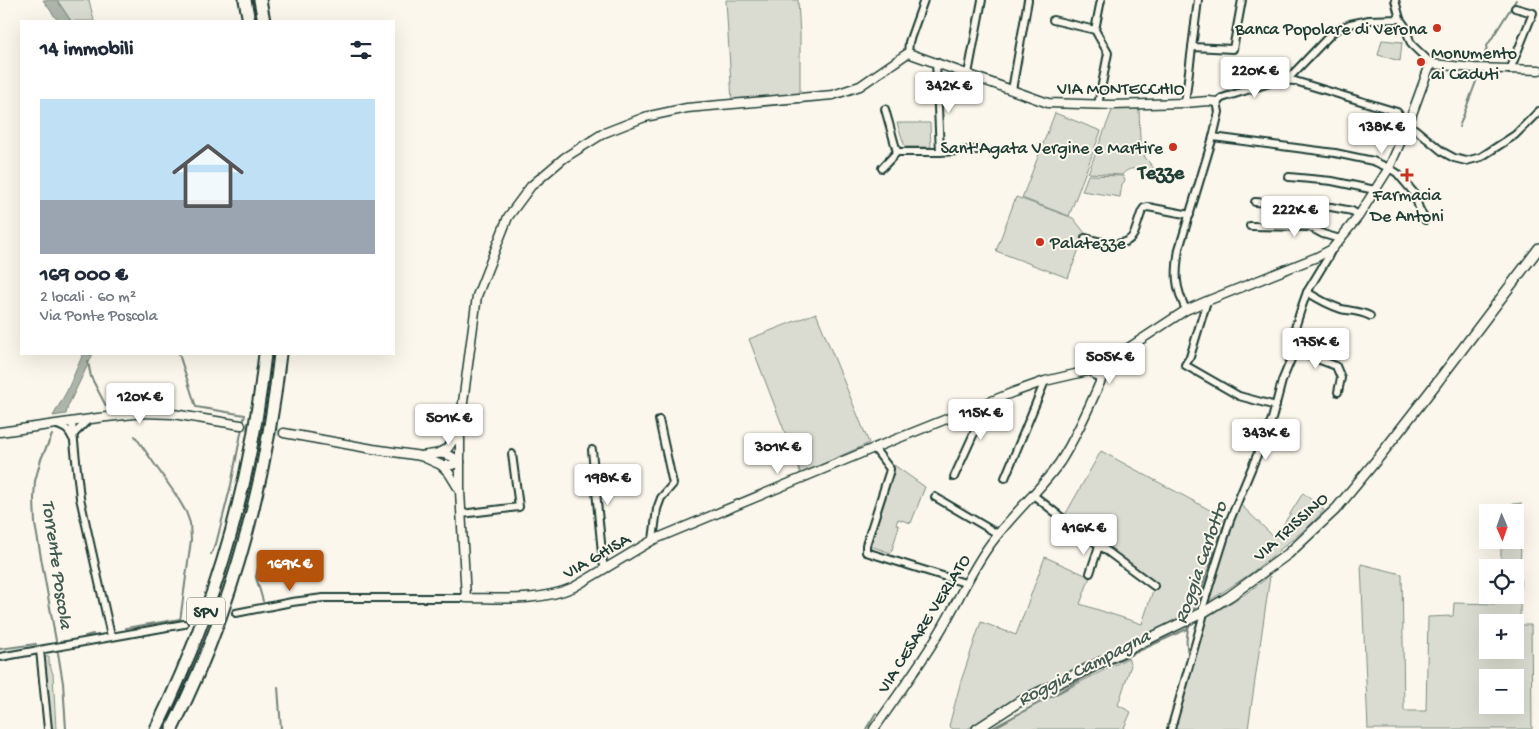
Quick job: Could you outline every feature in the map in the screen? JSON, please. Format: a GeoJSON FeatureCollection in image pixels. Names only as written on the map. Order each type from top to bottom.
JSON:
{"type":"FeatureCollection","features":[{"type":"Feature","properties":{"kind":"highway"},"geometry":{"type":"LineString","coordinates":[[245,0],[249,20]]}},
{"type":"Feature","properties":{"kind":"highway"},"geometry":{"type":"LineString","coordinates":[[260,0],[264,20]]}},
{"type":"Feature","properties":{"kind":"highway","name":"SPV"},"geometry":{"type":"LineString","coordinates":[[156,729],[183,670],[209,603],[230,539],[256,424],[265,355]]}},
{"type":"Feature","properties":{"kind":"highway","name":"SPV"},"geometry":{"type":"LineString","coordinates":[[172,729],[192,688],[224,606],[240,558],[258,489],[272,417],[280,355]]}},
{"type":"Feature","properties":{"kind":"main road","name":"VIA TRISSINO"},"geometry":{"type":"LineString","coordinates":[[977,729],[1017,704],[1204,612],[1230,596],[1288,554],[1336,509],[1397,434],[1539,248]]}},
{"type":"Feature","properties":{"kind":"street"},"geometry":{"type":"LineString","coordinates":[[466,598],[460,491],[460,430],[477,296],[508,217],[531,186],[564,158],[604,133],[645,117],[687,108],[833,94],[860,86],[908,53],[909,42],[924,0]]}},
{"type":"Feature","properties":{"kind":"street"},"geometry":{"type":"LineString","coordinates":[[968,74],[982,0]]}},
{"type":"Feature","properties":{"kind":"street"},"geometry":{"type":"LineString","coordinates":[[1012,90],[1028,0]]}},
{"type":"Feature","properties":{"kind":"street"},"geometry":{"type":"LineString","coordinates":[[1098,105],[1108,53],[1095,30],[1101,0]]}},
{"type":"Feature","properties":{"kind":"street"},"geometry":{"type":"LineString","coordinates":[[1185,103],[1198,0]]}},
{"type":"Feature","properties":{"kind":"street"},"geometry":{"type":"LineString","coordinates":[[1192,47],[1233,49],[1242,0]]}},
{"type":"Feature","properties":{"kind":"street"},"geometry":{"type":"LineString","coordinates":[[1395,0],[1400,19],[1405,26],[1412,46],[1432,64],[1510,70],[1539,70]]}},
{"type":"Feature","properties":{"kind":"street"},"geometry":{"type":"LineString","coordinates":[[1510,70],[1533,13],[1515,8]]}},
{"type":"Feature","properties":{"kind":"street"},"geometry":{"type":"LineString","coordinates":[[1287,80],[1334,31],[1350,24],[1369,20],[1400,19]]}},
{"type":"Feature","properties":{"kind":"street"},"geometry":{"type":"LineString","coordinates":[[1053,20],[1095,30]]}},
{"type":"Feature","properties":{"kind":"street","name":"VIA MONTECCHIO"},"geometry":{"type":"LineString","coordinates":[[908,53],[1048,103],[1098,105],[1217,102]]}},
{"type":"Feature","properties":{"kind":"street"},"geometry":{"type":"LineString","coordinates":[[936,62],[940,152]]}},
{"type":"Feature","properties":{"kind":"street"},"geometry":{"type":"LineString","coordinates":[[1171,729],[1204,612],[1203,606],[1230,520],[1272,419],[1282,381],[1292,357],[1295,328],[1307,292],[1328,259],[1332,249],[1359,215],[1389,168],[1408,126],[1428,70],[1432,64]]}},
{"type":"Feature","properties":{"kind":"street"},"geometry":{"type":"LineString","coordinates":[[1186,310],[1179,295],[1176,282],[1179,249],[1213,137],[1219,112],[1217,102],[1222,98],[1280,80],[1295,81],[1397,112],[1408,126],[1415,129],[1447,155],[1466,161],[1489,153],[1515,135],[1539,111]]}},
{"type":"Feature","properties":{"kind":"street"},"geometry":{"type":"LineString","coordinates":[[885,109],[898,152]]}},
{"type":"Feature","properties":{"kind":"street"},"geometry":{"type":"LineString","coordinates":[[1213,137],[1342,154],[1373,161],[1397,173],[1414,193],[1425,220]]}},
{"type":"Feature","properties":{"kind":"street"},"geometry":{"type":"LineString","coordinates":[[882,168],[898,152],[976,150]]}},
{"type":"Feature","properties":{"kind":"street"},"geometry":{"type":"LineString","coordinates":[[1289,177],[1332,181],[1375,190]]}},
{"type":"Feature","properties":{"kind":"street"},"geometry":{"type":"LineString","coordinates":[[1255,202],[1344,208],[1359,215]]}},
{"type":"Feature","properties":{"kind":"street"},"geometry":{"type":"LineString","coordinates":[[1085,238],[1121,244],[1127,242],[1134,235],[1142,211],[1148,207],[1190,215]]}},
{"type":"Feature","properties":{"kind":"street"},"geometry":{"type":"LineString","coordinates":[[1250,226],[1310,227],[1323,234],[1340,239]]}},
{"type":"Feature","properties":{"kind":"street"},"geometry":{"type":"LineString","coordinates":[[1097,374],[1095,368],[1098,365],[1102,365],[1105,368],[1119,354],[1186,310],[1317,257],[1332,249]]}},
{"type":"Feature","properties":{"kind":"street"},"geometry":{"type":"LineString","coordinates":[[1307,292],[1333,306],[1370,316]]}},
{"type":"Feature","properties":{"kind":"street"},"geometry":{"type":"LineString","coordinates":[[1207,301],[1190,357],[1185,365],[1239,396],[1276,406]]}},
{"type":"Feature","properties":{"kind":"street"},"geometry":{"type":"LineString","coordinates":[[1293,350],[1336,366],[1341,378],[1338,392]]}},
{"type":"Feature","properties":{"kind":"street","name":"VIA GHISA"},"geometry":{"type":"LineString","coordinates":[[236,613],[292,602],[347,597],[516,598],[552,594],[574,587],[653,540],[983,404],[1045,381],[1088,371],[1097,374]]}},
{"type":"Feature","properties":{"kind":"street","name":"VIA CESARE VERLATO"},"geometry":{"type":"LineString","coordinates":[[874,729],[936,637],[965,583],[998,534],[1059,463],[1090,406],[1101,380],[1097,374]]}},
{"type":"Feature","properties":{"kind":"street"},"geometry":{"type":"LineString","coordinates":[[1005,478],[1045,381]]}},
{"type":"Feature","properties":{"kind":"street"},"geometry":{"type":"LineString","coordinates":[[954,477],[985,409],[983,404]]}},
{"type":"Feature","properties":{"kind":"street"},"geometry":{"type":"LineString","coordinates":[[0,432],[144,413],[173,414],[240,426]]}},
{"type":"Feature","properties":{"kind":"street"},"geometry":{"type":"LineString","coordinates":[[73,437],[88,420]]}},
{"type":"Feature","properties":{"kind":"street"},"geometry":{"type":"LineString","coordinates":[[653,540],[657,509],[661,498],[673,484],[659,420]]}},
{"type":"Feature","properties":{"kind":"street"},"geometry":{"type":"LineString","coordinates":[[72,423],[80,498],[111,636]]}},
{"type":"Feature","properties":{"kind":"street"},"geometry":{"type":"LineString","coordinates":[[56,425],[64,427],[73,437]]}},
{"type":"Feature","properties":{"kind":"street"},"geometry":{"type":"LineString","coordinates":[[421,456],[438,453],[448,448],[460,430]]}},
{"type":"Feature","properties":{"kind":"street"},"geometry":{"type":"LineString","coordinates":[[284,434],[421,456],[441,465],[449,473],[460,491]]}},
{"type":"Feature","properties":{"kind":"street"},"geometry":{"type":"LineString","coordinates":[[874,448],[890,469],[866,545],[866,552],[965,583]]}},
{"type":"Feature","properties":{"kind":"street"},"geometry":{"type":"LineString","coordinates":[[592,450],[603,563],[606,568]]}},
{"type":"Feature","properties":{"kind":"street"},"geometry":{"type":"LineString","coordinates":[[438,453],[450,455],[460,462]]}},
{"type":"Feature","properties":{"kind":"street"},"geometry":{"type":"LineString","coordinates":[[461,514],[519,507],[512,454]]}},
{"type":"Feature","properties":{"kind":"street"},"geometry":{"type":"LineString","coordinates":[[441,465],[452,465],[460,462]]}},
{"type":"Feature","properties":{"kind":"street"},"geometry":{"type":"LineString","coordinates":[[1032,494],[1154,586]]}},
{"type":"Feature","properties":{"kind":"street"},"geometry":{"type":"LineString","coordinates":[[935,497],[998,534]]}},
{"type":"Feature","properties":{"kind":"street"},"geometry":{"type":"LineString","coordinates":[[1090,573],[1099,546]]}},
{"type":"Feature","properties":{"kind":"street"},"geometry":{"type":"LineString","coordinates":[[0,658],[184,624]]}},
{"type":"Feature","properties":{"kind":"street"},"geometry":{"type":"LineString","coordinates":[[40,650],[48,729]]}},
{"type":"Feature","properties":{"kind":"shaded area"},"geometry":{"type":"Polygon","coordinates":[[[43,0],[57,0],[70,20],[57,20],[43,0]]]}},
{"type":"Feature","properties":{"kind":"shaded area"},"geometry":{"type":"Polygon","coordinates":[[[57,0],[89,0],[94,20],[70,20],[57,0]]]}},
{"type":"Feature","properties":{"kind":"shaded area"},"geometry":{"type":"Polygon","coordinates":[[[726,0],[798,0],[800,95],[732,101],[726,0]]]}},
{"type":"Feature","properties":{"kind":"shaded area"},"geometry":{"type":"Polygon","coordinates":[[[1382,40],[1402,42],[1400,61],[1378,55],[1382,40]]]}},
{"type":"Feature","properties":{"kind":"shaded area"},"geometry":{"type":"Polygon","coordinates":[[[1113,108],[1139,108],[1140,140],[1147,152],[1144,156],[1156,171],[1153,174],[1132,169],[1122,175],[1088,173],[1113,108]]]}},
{"type":"Feature","properties":{"kind":"shaded area"},"geometry":{"type":"Polygon","coordinates":[[[1055,113],[1101,131],[1069,216],[1022,198],[1055,113]]]}},
{"type":"Feature","properties":{"kind":"shaded area"},"geometry":{"type":"Polygon","coordinates":[[[897,123],[930,123],[931,147],[905,147],[897,123]]]}},
{"type":"Feature","properties":{"kind":"shaded area"},"geometry":{"type":"Polygon","coordinates":[[[1088,175],[1123,176],[1125,181],[1122,184],[1120,197],[1082,191],[1088,175]]]}},
{"type":"Feature","properties":{"kind":"shaded area","name":"Palatezze"},"geometry":{"type":"Polygon","coordinates":[[[1016,197],[1073,218],[1085,233],[1068,278],[996,251],[1016,197]]]}},
{"type":"Feature","properties":{"kind":"shaded area"},"geometry":{"type":"Polygon","coordinates":[[[816,313],[869,443],[801,474],[749,339],[816,313]]]}},
{"type":"Feature","properties":{"kind":"shaded area"},"geometry":{"type":"Polygon","coordinates":[[[83,355],[93,355],[66,414],[53,416],[67,391],[83,355]]]}},
{"type":"Feature","properties":{"kind":"shaded area"},"geometry":{"type":"Polygon","coordinates":[[[1101,451],[1232,522],[1240,504],[1275,538],[1303,493],[1324,510],[1310,525],[1250,574],[1203,605],[967,729],[953,729],[949,726],[961,681],[981,622],[1016,635],[1045,557],[1090,577],[1080,604],[1142,624],[1154,587],[1064,517],[1101,451]]]}},
{"type":"Feature","properties":{"kind":"shaded area"},"geometry":{"type":"Polygon","coordinates":[[[894,465],[925,487],[911,523],[898,519],[896,524],[899,526],[891,553],[870,546],[894,473],[894,465]]]}},
{"type":"Feature","properties":{"kind":"shaded area"},"geometry":{"type":"Polygon","coordinates":[[[1501,549],[1521,549],[1521,559],[1501,559],[1501,549]]]}},
{"type":"Feature","properties":{"kind":"shaded area"},"geometry":{"type":"Polygon","coordinates":[[[1361,564],[1402,574],[1404,711],[1426,711],[1428,617],[1453,616],[1454,603],[1520,604],[1520,614],[1479,614],[1479,659],[1524,659],[1524,625],[1531,625],[1532,729],[1368,729],[1361,564]]]}},
{"type":"Feature","properties":{"kind":"shaded area"},"geometry":{"type":"Polygon","coordinates":[[[1270,576],[1248,729],[1175,729],[1207,617],[1270,576]]]}},
{"type":"Feature","properties":{"kind":"shaded area"},"geometry":{"type":"Polygon","coordinates":[[[49,656],[49,663],[53,674],[56,729],[52,729],[44,658],[49,656]]]}},
{"type":"Feature","properties":{"kind":"shaded area"},"geometry":{"type":"Polygon","coordinates":[[[1128,658],[1131,665],[1118,705],[1131,712],[1124,728],[1126,729],[993,729],[1020,713],[1128,658]]]}},
{"type":"Feature","properties":{"kind":"waterway"},"geometry":{"type":"LineString","coordinates":[[1482,66],[1487,46],[1516,0]]}},
{"type":"Feature","properties":{"kind":"waterway"},"geometry":{"type":"LineString","coordinates":[[1459,127],[1480,71]]}},
{"type":"Feature","properties":{"kind":"waterway"},"geometry":{"type":"LineString","coordinates":[[179,355],[196,407],[245,415],[243,423]]}},
{"type":"Feature","properties":{"kind":"waterway","name":"Torrente Poscola"},"geometry":{"type":"LineString","coordinates":[[88,362],[91,377],[106,406]]}},
{"type":"Feature","properties":{"kind":"waterway","name":"Roggia Carlotto"},"geometry":{"type":"LineString","coordinates":[[1266,427],[1271,410]]}},
{"type":"Feature","properties":{"kind":"waterway"},"geometry":{"type":"LineString","coordinates":[[211,554],[216,544],[231,485],[242,428]]}},
{"type":"Feature","properties":{"kind":"waterway","name":"Torrente Poscola"},"geometry":{"type":"LineString","coordinates":[[52,435],[41,459],[35,481],[34,499],[35,524],[56,641]]}},
{"type":"Feature","properties":{"kind":"waterway","name":"Torrente Poscola"},"geometry":{"type":"LineString","coordinates":[[135,436],[176,495],[190,523],[191,540],[180,621]]}},
{"type":"Feature","properties":{"kind":"waterway","name":"Roggia Carlotto"},"geometry":{"type":"LineString","coordinates":[[1193,613],[1225,522],[1244,477]]}},
{"type":"Feature","properties":{"kind":"waterway"},"geometry":{"type":"LineString","coordinates":[[258,568],[256,577],[263,601]]}},
{"type":"Feature","properties":{"kind":"waterway"},"geometry":{"type":"LineString","coordinates":[[126,628],[180,619]]}},
{"type":"Feature","properties":{"kind":"waterway","name":"Roggia Carlotto"},"geometry":{"type":"LineString","coordinates":[[1189,657],[1186,640],[1190,622]]}},
{"type":"Feature","properties":{"kind":"waterway","name":"Roggia Campagna"},"geometry":{"type":"LineString","coordinates":[[991,729],[1106,666],[1187,629]]}},
{"type":"Feature","properties":{"kind":"waterway"},"geometry":{"type":"LineString","coordinates":[[85,636],[93,634]]}},
{"type":"Feature","properties":{"kind":"waterway"},"geometry":{"type":"LineString","coordinates":[[0,649],[36,644]]}},
{"type":"Feature","properties":{"kind":"waterway","name":"Torrente Poscola"},"geometry":{"type":"LineString","coordinates":[[58,653],[63,683],[66,729]]}},
{"type":"Feature","properties":{"kind":"waterway"},"geometry":{"type":"LineString","coordinates":[[278,687],[281,729]]}},
{"type":"Feature","properties":{"kind":"waterway"},"geometry":{"type":"LineString","coordinates":[[866,729],[876,713]]}},
{"type":"Feature","properties":{"kind":"tunnel"},"geometry":{"type":"LineString","coordinates":[[241,425],[284,433]]}},
{"type":"Feature","properties":{"kind":"place","name":"Banca Popolare di Verona"},"geometry":{"type":"Point","coordinates":[1437,28]}},
{"type":"Feature","properties":{"kind":"place","name":"Monumento ai Caduti"},"geometry":{"type":"Point","coordinates":[1421,62]}},
{"type":"Feature","properties":{"kind":"place","name":"Sant'Agata Vergine e Martire"},"geometry":{"type":"Point","coordinates":[1173,147]}},
{"type":"Feature","properties":{"kind":"place","name":"Farmacia De Antoni"},"geometry":{"type":"Point","coordinates":[1407,175]}},
{"type":"Feature","properties":{"kind":"place","name":"Palatezze"},"geometry":{"type":"Point","coordinates":[1040,242]}},
{"type":"Feature","properties":{"kind":"district","name":"Tezze"},"geometry":{"type":"Point","coordinates":[1161,171]}}]}
